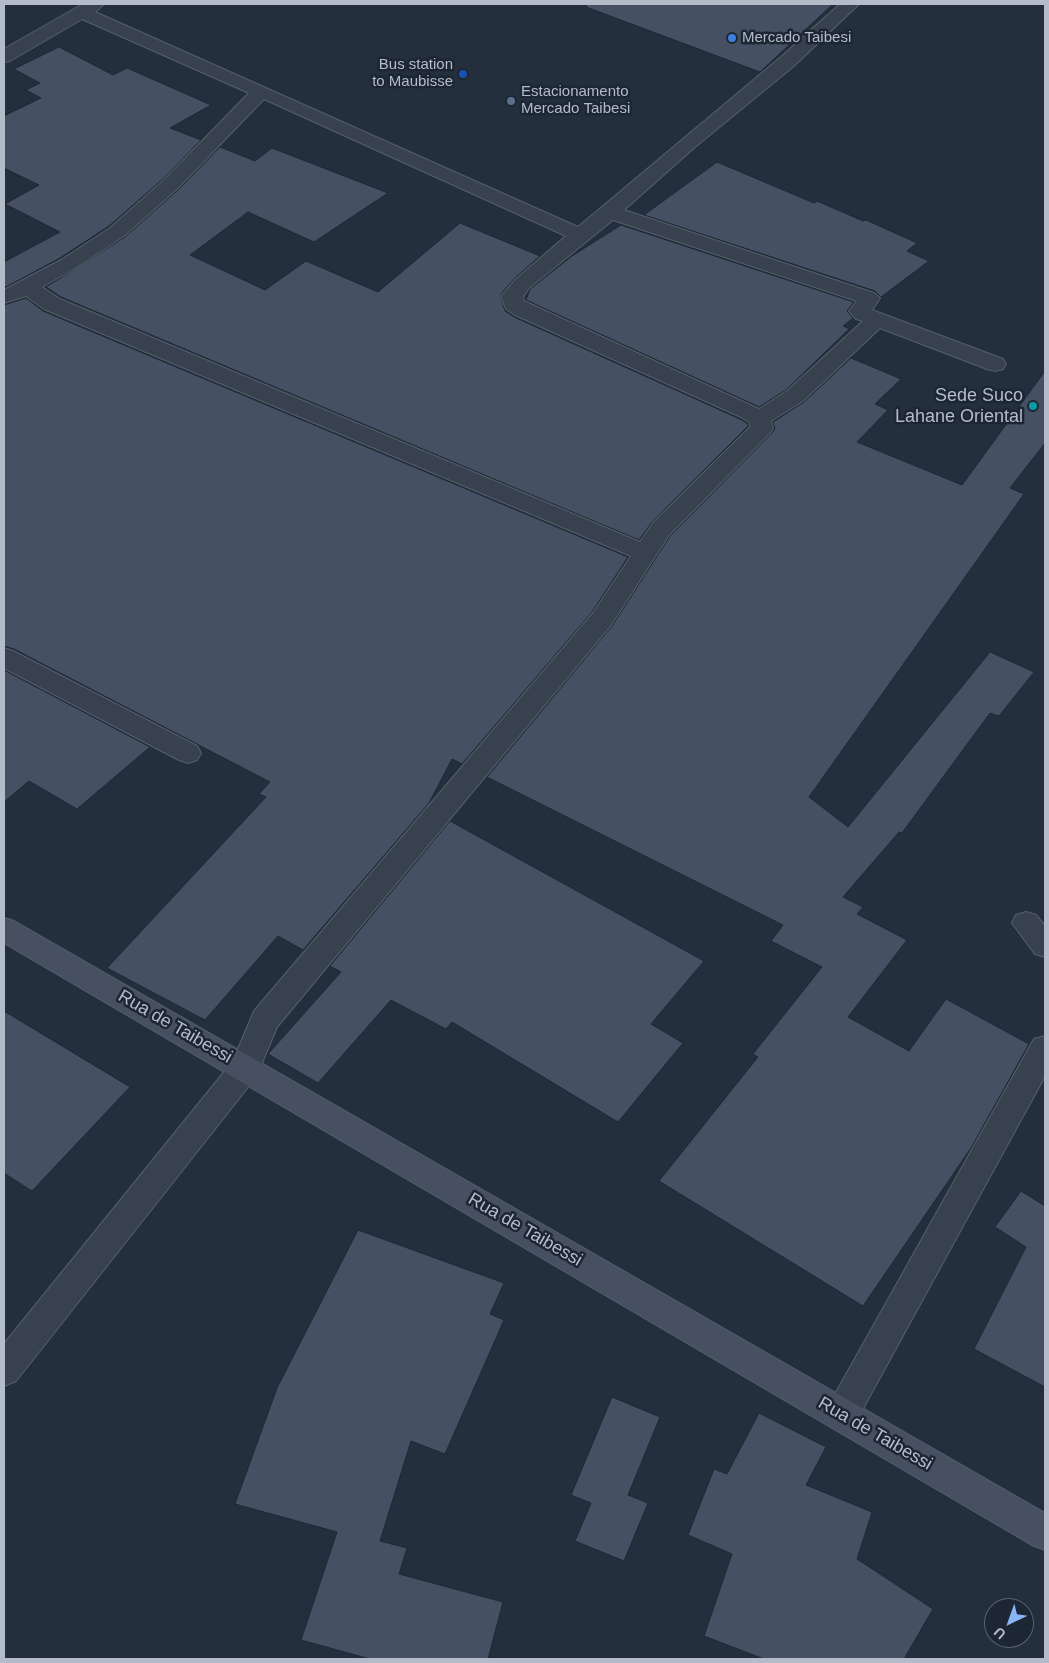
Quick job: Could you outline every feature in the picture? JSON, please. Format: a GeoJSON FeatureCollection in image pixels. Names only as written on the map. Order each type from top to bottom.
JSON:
{"type":"FeatureCollection","features":[{"type":"Feature","properties":{"kind":"street"},"geometry":{"type":"LineString","coordinates":[[4,1370],[245,1068],[265,1020],[602,619],[661,529],[762,428],[760,419],[749,412],[523,310],[514,304],[512,296],[522,284],[580,234],[610,212],[688,143],[788,61],[850,4]]}},
{"type":"Feature","properties":{"kind":"street"},"geometry":{"type":"LineString","coordinates":[[4,56],[88,8],[261,91],[580,234]]}},
{"type":"Feature","properties":{"kind":"street"},"geometry":{"type":"LineString","coordinates":[[4,297],[27,287],[68,264],[117,232],[171,184],[261,91]]}},
{"type":"Feature","properties":{"kind":"street"},"geometry":{"type":"LineString","coordinates":[[610,212],[867,296],[869,298],[860,310],[877,319],[995,364]]}},
{"type":"Feature","properties":{"kind":"street"},"geometry":{"type":"LineString","coordinates":[[27,287],[60,308],[645,553]]}},
{"type":"Feature","properties":{"kind":"street"},"geometry":{"type":"LineString","coordinates":[[760,419],[795,396],[877,319]]}},
{"type":"Feature","properties":{"kind":"street"},"geometry":{"type":"LineString","coordinates":[[4,657],[188,753]]}},
{"type":"Feature","properties":{"kind":"street"},"geometry":{"type":"LineString","coordinates":[[1026,923],[1045,946]]}},
{"type":"Feature","properties":{"kind":"street","name":"Rua de Taibessi"},"geometry":{"type":"LineString","coordinates":[[4,929],[842,1414],[1045,1534]]}},
{"type":"Feature","properties":{"kind":"street"},"geometry":{"type":"LineString","coordinates":[[842,1414],[1045,1048]]}},
{"type":"Feature","properties":{"kind":"building","name":"Mercado Taibesi"},"geometry":{"type":"Polygon","coordinates":[[[587,4],[833,4],[760,72],[586,7],[587,4]]]}},
{"type":"Feature","properties":{"kind":"building"},"geometry":{"type":"Polygon","coordinates":[[[59,47],[113,75],[127,68],[211,105],[170,128],[201,140],[163,179],[109,226],[60,258],[4,288],[4,262],[60,232],[5,204],[39,185],[4,168],[4,116],[41,98],[26,90],[40,83],[14,69],[59,47]]]}},
{"type":"Feature","properties":{"kind":"building"},"geometry":{"type":"Polygon","coordinates":[[[220,147],[255,161],[272,148],[388,193],[314,242],[248,212],[190,255],[265,290],[306,261],[378,292],[460,223],[540,256],[514,279],[500,295],[505,311],[514,317],[740,419],[747,423],[748,426],[652,522],[639,540],[61,297],[46,287],[125,237],[179,189],[220,147]]]}},
{"type":"Feature","properties":{"kind":"building"},"geometry":{"type":"Polygon","coordinates":[[[717,162],[814,203],[817,201],[863,221],[866,220],[917,243],[907,251],[929,261],[881,297],[875,291],[644,215],[717,162]]]}},
{"type":"Feature","properties":{"kind":"building"},"geometry":{"type":"Polygon","coordinates":[[[621,225],[854,302],[847,311],[853,318],[843,326],[849,329],[786,390],[759,407],[526,300],[530,289],[572,256],[621,225]]]}},
{"type":"Feature","properties":{"kind":"building"},"geometry":{"type":"Polygon","coordinates":[[[26,298],[43,311],[628,557],[592,612],[462,764],[452,759],[429,803],[303,950],[278,936],[205,1020],[107,968],[266,797],[259,794],[270,782],[14,649],[4,646],[4,305],[26,298]]]}},
{"type":"Feature","properties":{"kind":"building"},"geometry":{"type":"Polygon","coordinates":[[[851,358],[901,379],[875,404],[888,410],[857,442],[962,485],[1045,371],[1045,443],[1010,488],[1024,494],[809,797],[848,827],[990,652],[1034,672],[999,716],[990,713],[902,833],[899,832],[843,897],[863,907],[857,914],[907,940],[848,1017],[909,1051],[946,999],[1029,1044],[971,1148],[863,1306],[659,1181],[758,1057],[753,1054],[822,967],[771,941],[783,925],[487,777],[612,626],[670,536],[771,434],[775,429],[773,422],[804,402],[851,358]]]}},
{"type":"Feature","properties":{"kind":"building"},"geometry":{"type":"Polygon","coordinates":[[[4,670],[150,747],[77,809],[29,781],[4,802],[4,670]]]}},
{"type":"Feature","properties":{"kind":"building"},"geometry":{"type":"Polygon","coordinates":[[[450,821],[704,961],[651,1024],[683,1043],[618,1122],[452,1022],[446,1029],[391,1000],[318,1083],[268,1054],[341,972],[330,966],[450,821]]]}},
{"type":"Feature","properties":{"kind":"building"},"geometry":{"type":"Polygon","coordinates":[[[4,1011],[130,1087],[32,1191],[4,1173],[4,1011]]]}},
{"type":"Feature","properties":{"kind":"building"},"geometry":{"type":"Polygon","coordinates":[[[1021,1191],[1045,1206],[1045,1387],[974,1349],[1026,1247],[995,1227],[1021,1191]]]}},
{"type":"Feature","properties":{"kind":"building"},"geometry":{"type":"Polygon","coordinates":[[[358,1230],[504,1283],[490,1314],[504,1320],[445,1454],[411,1441],[380,1541],[407,1548],[399,1574],[503,1602],[488,1659],[370,1659],[301,1640],[337,1532],[235,1504],[277,1388],[358,1230]]]}},
{"type":"Feature","properties":{"kind":"building"},"geometry":{"type":"Polygon","coordinates":[[[612,1397],[660,1417],[628,1495],[648,1503],[624,1561],[575,1541],[591,1503],[571,1495],[612,1397]]]}},
{"type":"Feature","properties":{"kind":"building"},"geometry":{"type":"Polygon","coordinates":[[[759,1413],[826,1447],[806,1485],[872,1512],[857,1559],[933,1609],[904,1659],[764,1659],[704,1636],[732,1554],[688,1535],[714,1469],[727,1474],[759,1413]]]}},
{"type":"Feature","properties":{"kind":"place","name":"Mercado Taibesi"},"geometry":{"type":"Point","coordinates":[732,38]}},
{"type":"Feature","properties":{"kind":"place","name":"Bus station to Maubisse"},"geometry":{"type":"Point","coordinates":[463,74]}},
{"type":"Feature","properties":{"kind":"place","name":"Estacionamento Mercado Taibesi"},"geometry":{"type":"Point","coordinates":[511,101]}},
{"type":"Feature","properties":{"kind":"place","name":"Sede Suco Lahane Oriental"},"geometry":{"type":"Point","coordinates":[1033,406]}}]}
